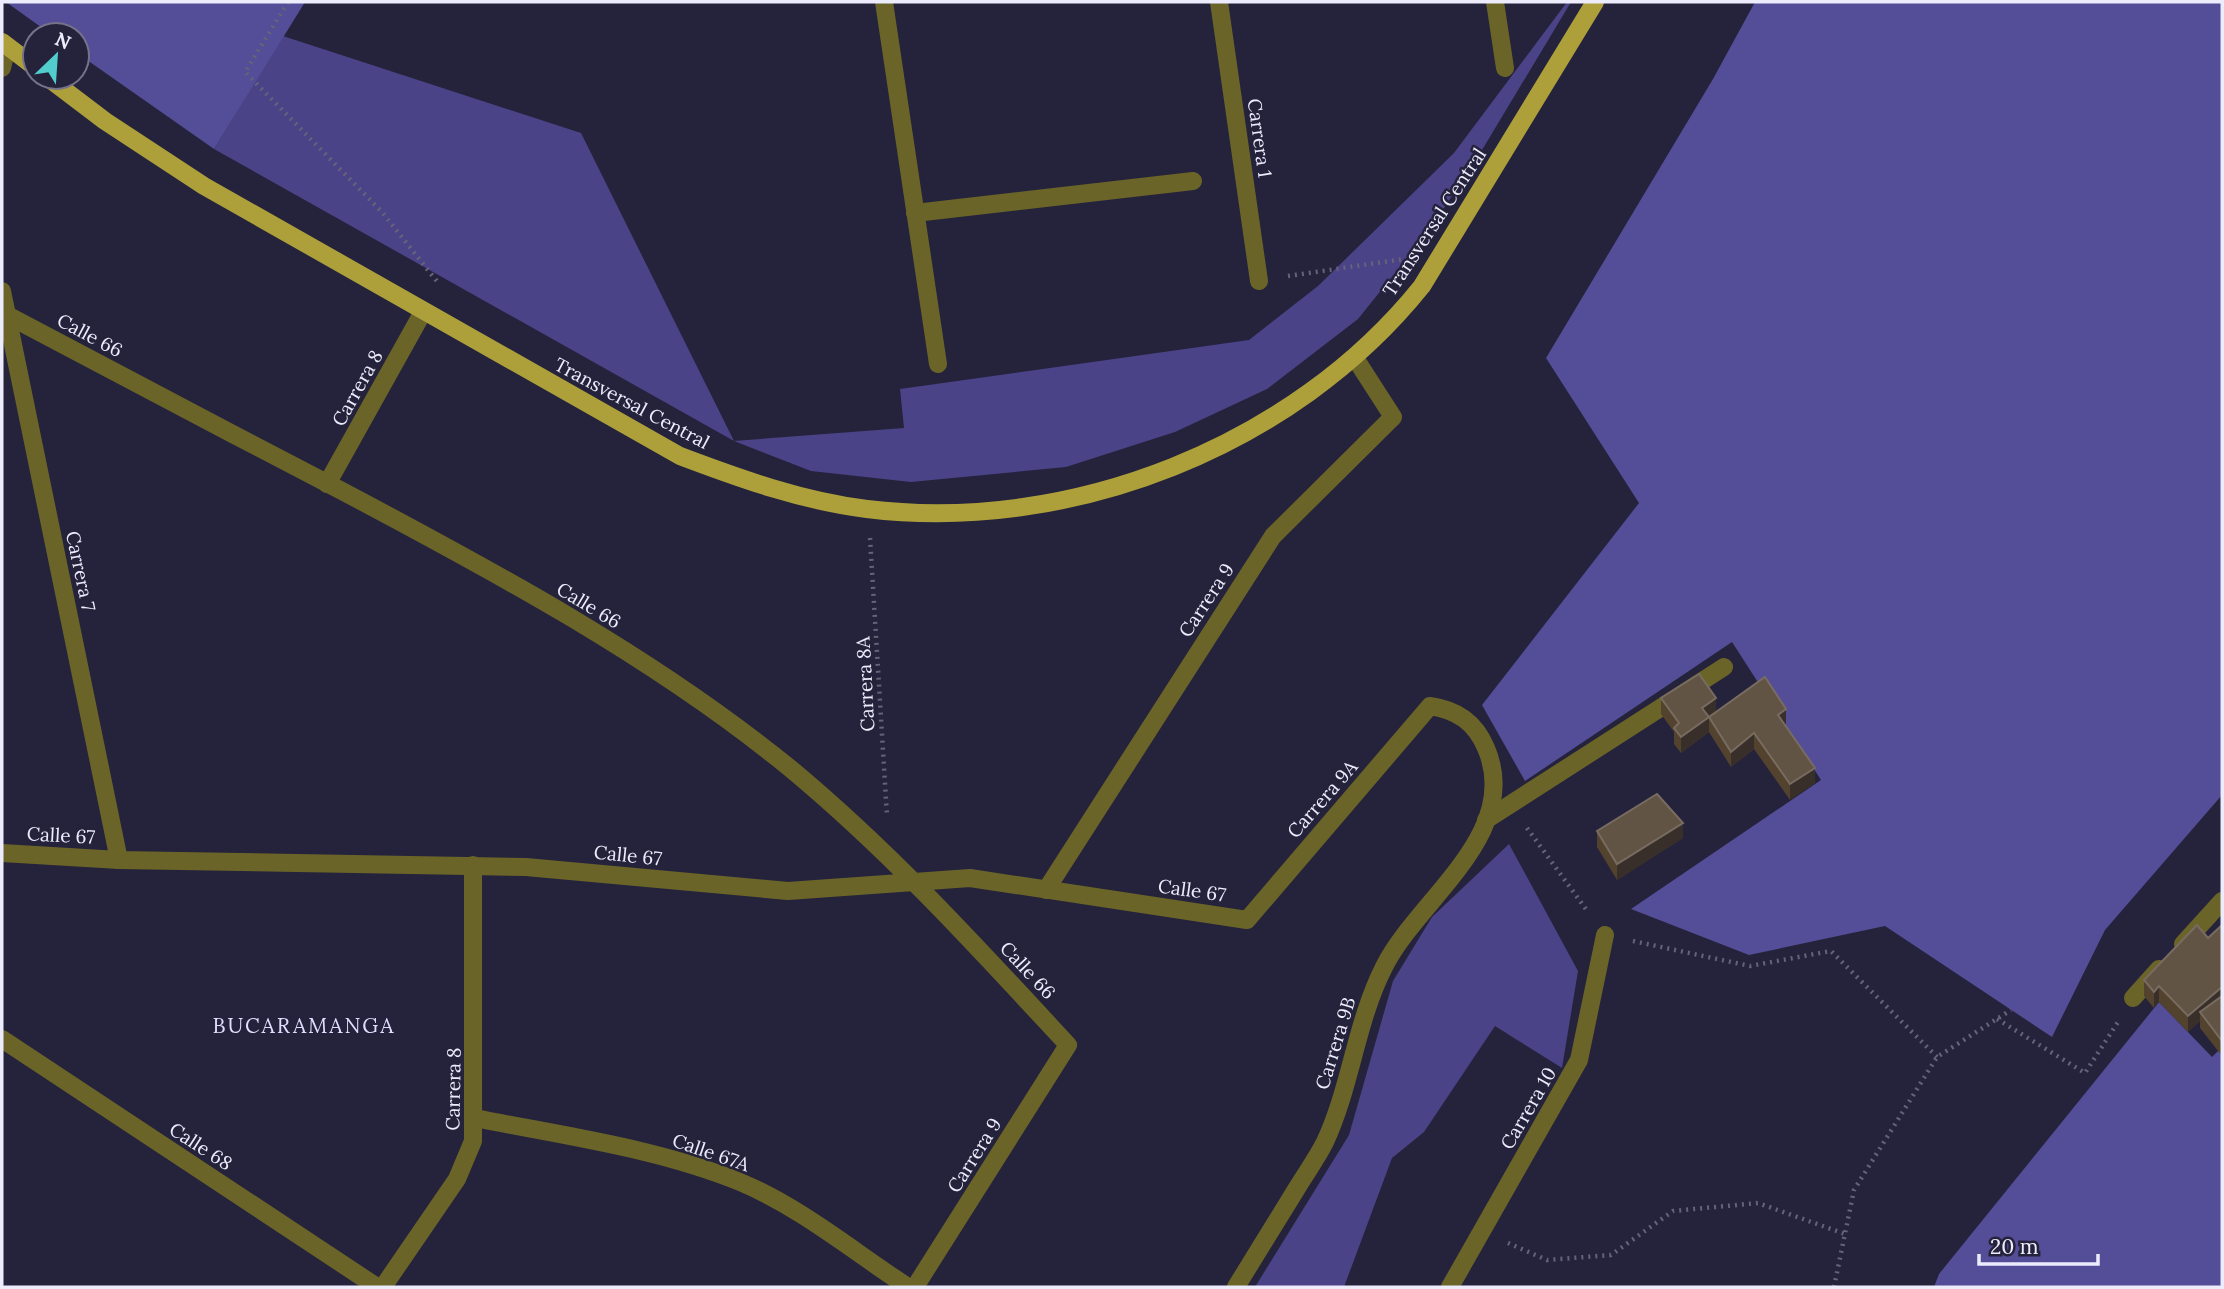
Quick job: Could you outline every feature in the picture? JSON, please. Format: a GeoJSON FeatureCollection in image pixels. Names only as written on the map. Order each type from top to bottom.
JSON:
{"type":"FeatureCollection","features":[{"type":"Feature","properties":{"kind":"main road","name":"Transversal Central"},"geometry":{"type":"LineString","coordinates":[[65,91],[105,121],[204,186],[680,456],[745,481],[810,499],[869,509],[992,509],[1048,503],[1111,490],[1160,474],[1219,447],[1355,358],[1402,312],[1444,253],[1595,2]]}},
{"type":"Feature","properties":{"kind":"main road"},"geometry":{"type":"LineString","coordinates":[[4,44],[21,57]]}},
{"type":"Feature","properties":{"kind":"street"},"geometry":{"type":"LineString","coordinates":[[884,2],[938,364]]}},
{"type":"Feature","properties":{"kind":"street","name":"Carrera 1"},"geometry":{"type":"LineString","coordinates":[[1219,2],[1259,281]]}},
{"type":"Feature","properties":{"kind":"street"},"geometry":{"type":"LineString","coordinates":[[1495,2],[1505,68]]}},
{"type":"Feature","properties":{"kind":"street"},"geometry":{"type":"LineString","coordinates":[[2,68],[4,44]]}},
{"type":"Feature","properties":{"kind":"street"},"geometry":{"type":"LineString","coordinates":[[915,213],[1193,181]]}},
{"type":"Feature","properties":{"kind":"street","name":"Carrera 7"},"geometry":{"type":"LineString","coordinates":[[2,290],[118,860]]}},
{"type":"Feature","properties":{"kind":"street","name":"Carrera 8"},"geometry":{"type":"LineString","coordinates":[[327,484],[423,312]]}},
{"type":"Feature","properties":{"kind":"street","name":"Calle 66"},"geometry":{"type":"LineString","coordinates":[[7,316],[439,542],[631,654],[791,769],[917,882],[1068,1045]]}},
{"type":"Feature","properties":{"kind":"street","name":"Carrera 9"},"geometry":{"type":"LineString","coordinates":[[1046,890],[1273,536],[1393,417],[1355,358]]}},
{"type":"Feature","properties":{"kind":"street"},"geometry":{"type":"LineString","coordinates":[[1486,820],[1724,667]]}},
{"type":"Feature","properties":{"kind":"street","name":"Carrera 9B"},"geometry":{"type":"LineString","coordinates":[[1236,1287],[1324,1143],[1347,1082],[1369,1000],[1385,965],[1405,933],[1473,852],[1486,820],[1493,784],[1490,758],[1478,730],[1446,709],[1430,706]]}},
{"type":"Feature","properties":{"kind":"street","name":"Carrera 9A"},"geometry":{"type":"LineString","coordinates":[[1247,920],[1430,706]]}},
{"type":"Feature","properties":{"kind":"street","name":"Calle 67"},"geometry":{"type":"LineString","coordinates":[[2,853],[118,860],[473,865],[589,871],[762,890],[970,878],[1247,920]]}},
{"type":"Feature","properties":{"kind":"street","name":"Carrera 8"},"geometry":{"type":"LineString","coordinates":[[383,1287],[457,1179],[473,1141],[473,865]]}},
{"type":"Feature","properties":{"kind":"street"},"geometry":{"type":"LineString","coordinates":[[2133,998],[2222,901]]}},
{"type":"Feature","properties":{"kind":"street","name":"Carrera 10"},"geometry":{"type":"LineString","coordinates":[[1450,1287],[1579,1060],[1605,935]]}},
{"type":"Feature","properties":{"kind":"street","name":"Calle 68"},"geometry":{"type":"LineString","coordinates":[[2,1039],[377,1287]]}},
{"type":"Feature","properties":{"kind":"street","name":"Carrera 9"},"geometry":{"type":"LineString","coordinates":[[915,1287],[1068,1045]]}},
{"type":"Feature","properties":{"kind":"street","name":"Calle 67A"},"geometry":{"type":"LineString","coordinates":[[475,1118],[635,1150],[694,1165],[731,1179],[789,1209],[908,1287]]}},
{"type":"Feature","properties":{"kind":"path"},"geometry":{"type":"LineString","coordinates":[[288,2],[245,72],[382,212]]}},
{"type":"Feature","properties":{"kind":"path"},"geometry":{"type":"LineString","coordinates":[[1259,281],[1444,253]]}},
{"type":"Feature","properties":{"kind":"path","name":"Carrera 8A"},"geometry":{"type":"LineString","coordinates":[[869,509],[889,858]]}},
{"type":"Feature","properties":{"kind":"path"},"geometry":{"type":"LineString","coordinates":[[1510,805],[1605,935],[1750,966],[1831,950],[1937,1057]]}},
{"type":"Feature","properties":{"kind":"path"},"geometry":{"type":"LineString","coordinates":[[1997,1018],[2085,1073],[2133,998]]}},
{"type":"Feature","properties":{"kind":"path"},"geometry":{"type":"LineString","coordinates":[[1834,1287],[1854,1190],[1937,1057],[2011,1010]]}},
{"type":"Feature","properties":{"kind":"path"},"geometry":{"type":"LineString","coordinates":[[1482,1231],[1547,1260],[1611,1255],[1673,1211],[1758,1203],[1845,1234]]}},
{"type":"Feature","properties":{"kind":"shaded area"},"geometry":{"type":"Polygon","coordinates":[[[6,2],[305,2],[214,149],[91,63],[91,21],[32,21],[6,2]]]}},
{"type":"Feature","properties":{"kind":"shaded area"},"geometry":{"type":"Polygon","coordinates":[[[1567,2],[1571,2],[1476,160],[1428,232],[1358,319],[1267,389],[1175,432],[1066,467],[911,482],[811,471],[734,441],[904,428],[900,389],[1249,340],[1318,286],[1454,153],[1567,2]]]}},
{"type":"Feature","properties":{"kind":"shaded area"},"geometry":{"type":"Polygon","coordinates":[[[1755,2],[2222,2],[2222,795],[2105,930],[2052,1037],[1885,926],[1749,955],[1631,909],[1821,780],[1732,642],[1525,781],[1482,705],[1639,503],[1546,358],[1713,79],[1755,2]]]}},
{"type":"Feature","properties":{"kind":"shaded area"},"geometry":{"type":"Polygon","coordinates":[[[283,36],[581,133],[734,441],[214,149],[283,36]]]}},
{"type":"Feature","properties":{"kind":"shaded area"},"geometry":{"type":"Polygon","coordinates":[[[1509,844],[1578,971],[1562,1068],[1495,1026],[1424,1132],[1392,1158],[1344,1287],[1255,1287],[1349,1135],[1393,981],[1432,917],[1509,844]]]}},
{"type":"Feature","properties":{"kind":"shaded area"},"geometry":{"type":"Polygon","coordinates":[[[2159,1002],[2212,1057],[2222,1047],[2222,1287],[1934,1287],[1939,1274],[2159,1002]]]}},
{"type":"Feature","properties":{"kind":"building"},"geometry":{"type":"Polygon","coordinates":[[[1699,674],[1716,698],[1702,708],[1709,717],[1681,737],[1674,728],[1679,723],[1661,698],[1699,674]]]}},
{"type":"Feature","properties":{"kind":"building"},"geometry":{"type":"Polygon","coordinates":[[[1765,677],[1786,709],[1778,715],[1815,768],[1790,784],[1754,733],[1731,752],[1709,717],[1765,677]]]}},
{"type":"Feature","properties":{"kind":"building"},"geometry":{"type":"Polygon","coordinates":[[[1657,794],[1683,823],[1617,864],[1597,831],[1657,794]]]}},
{"type":"Feature","properties":{"kind":"building"},"geometry":{"type":"Polygon","coordinates":[[[2197,925],[2208,938],[2222,925],[2222,987],[2188,1016],[2159,986],[2154,992],[2144,980],[2197,925]]]}},
{"type":"Feature","properties":{"kind":"building"},"geometry":{"type":"Polygon","coordinates":[[[2222,996],[2222,1041],[2200,1012],[2222,996]]]}},
{"type":"Feature","properties":{"kind":"district","name":"BUCARAMANGA"},"geometry":{"type":"Point","coordinates":[304,1026]}}]}
